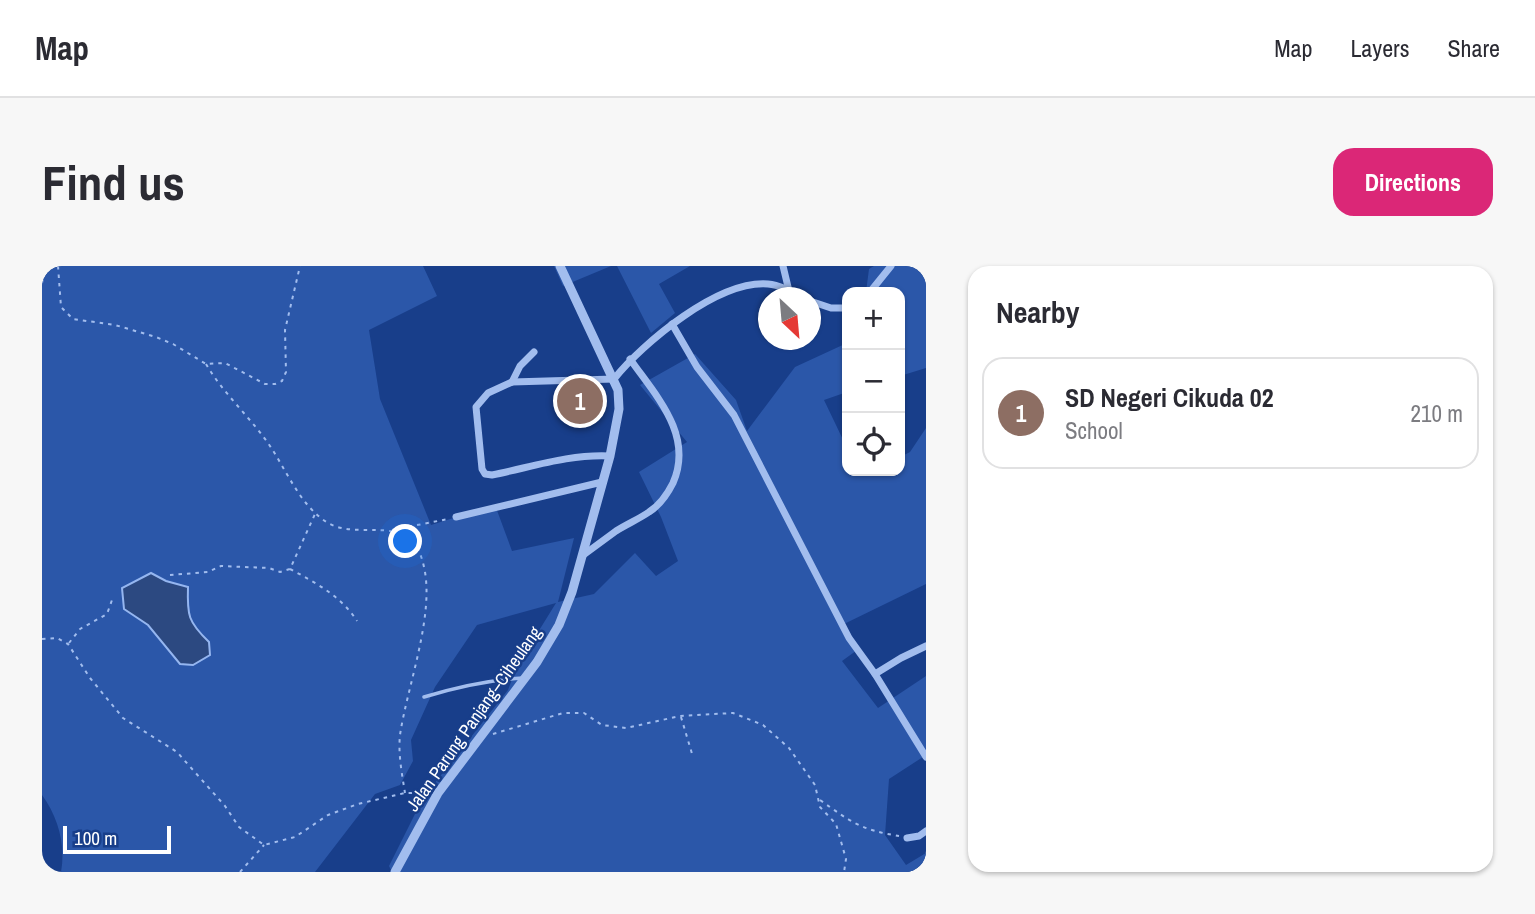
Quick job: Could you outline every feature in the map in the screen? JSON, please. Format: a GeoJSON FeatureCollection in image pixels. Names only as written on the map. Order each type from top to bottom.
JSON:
{"type":"FeatureCollection","features":[{"type":"Feature","properties":{"kind":"street","name":"Jalan Parung Panjang–Ciheulang"},"geometry":{"type":"LineString","coordinates":[[395,872],[438,793],[525,678],[559,625],[572,592],[610,456],[619,409],[618,390],[560,266]]}},
{"type":"Feature","properties":{"kind":"street"},"geometry":{"type":"LineString","coordinates":[[783,266],[788,287]]}},
{"type":"Feature","properties":{"kind":"street"},"geometry":{"type":"LineString","coordinates":[[874,287],[891,266]]}},
{"type":"Feature","properties":{"kind":"street"},"geometry":{"type":"LineString","coordinates":[[610,456],[565,457],[503,473],[485,474],[482,469],[476,407],[495,388],[512,382],[614,379],[630,359],[672,324],[705,302],[747,286],[769,284],[778,287]]}},
{"type":"Feature","properties":{"kind":"street"},"geometry":{"type":"LineString","coordinates":[[821,305],[842,308]]}},
{"type":"Feature","properties":{"kind":"street"},"geometry":{"type":"LineString","coordinates":[[672,324],[697,367],[734,415],[849,638],[876,674],[926,757]]}},
{"type":"Feature","properties":{"kind":"street"},"geometry":{"type":"LineString","coordinates":[[512,382],[520,366],[534,352]]}},
{"type":"Feature","properties":{"kind":"street"},"geometry":{"type":"LineString","coordinates":[[581,557],[617,530],[649,512],[668,493],[676,476],[680,453],[678,437],[671,419],[630,359]]}},
{"type":"Feature","properties":{"kind":"street"},"geometry":{"type":"LineString","coordinates":[[456,517],[602,482]]}},
{"type":"Feature","properties":{"kind":"street"},"geometry":{"type":"LineString","coordinates":[[876,674],[926,646]]}},
{"type":"Feature","properties":{"kind":"street"},"geometry":{"type":"LineString","coordinates":[[907,838],[919,836],[926,831]]}},
{"type":"Feature","properties":{"kind":"lane"},"geometry":{"type":"LineString","coordinates":[[424,697],[463,685],[496,679],[525,678]]}},
{"type":"Feature","properties":{"kind":"path"},"geometry":{"type":"LineString","coordinates":[[42,283],[45,266]]}},
{"type":"Feature","properties":{"kind":"path"},"geometry":{"type":"LineString","coordinates":[[58,266],[61,307],[73,319],[115,325],[156,337],[206,364],[229,399],[267,442],[315,513],[331,524],[354,529],[391,530],[456,517]]}},
{"type":"Feature","properties":{"kind":"path"},"geometry":{"type":"LineString","coordinates":[[206,364],[225,363],[265,384],[282,381],[286,372],[285,330],[300,266]]}},
{"type":"Feature","properties":{"kind":"path"},"geometry":{"type":"LineString","coordinates":[[170,575],[208,572],[221,566],[269,568],[280,572],[289,569],[315,513]]}},
{"type":"Feature","properties":{"kind":"path"},"geometry":{"type":"LineString","coordinates":[[391,530],[410,540],[420,552],[425,570],[425,606],[400,736],[400,764],[405,793]]}},
{"type":"Feature","properties":{"kind":"path"},"geometry":{"type":"LineString","coordinates":[[289,569],[324,588],[348,606],[357,621]]}},
{"type":"Feature","properties":{"kind":"path"},"geometry":{"type":"LineString","coordinates":[[68,644],[80,629],[107,614],[112,600]]}},
{"type":"Feature","properties":{"kind":"path"},"geometry":{"type":"LineString","coordinates":[[42,639],[57,638],[68,644],[90,678],[123,718],[177,752],[225,806],[239,827],[264,845]]}},
{"type":"Feature","properties":{"kind":"path"},"geometry":{"type":"LineString","coordinates":[[479,739],[563,713],[584,713],[602,725],[626,728],[680,716],[733,713],[763,725],[789,748],[815,785],[820,807],[836,824],[846,859],[844,872]]}},
{"type":"Feature","properties":{"kind":"path"},"geometry":{"type":"LineString","coordinates":[[680,716],[693,757]]}},
{"type":"Feature","properties":{"kind":"path"},"geometry":{"type":"LineString","coordinates":[[240,872],[264,845],[295,837],[328,815],[358,804],[405,793],[438,793]]}},
{"type":"Feature","properties":{"kind":"path"},"geometry":{"type":"LineString","coordinates":[[819,799],[872,832],[907,838]]}},
{"type":"Feature","properties":{"kind":"shaded area"},"geometry":{"type":"Polygon","coordinates":[[[42,266],[423,266],[437,296],[369,330],[380,399],[431,525],[495,505],[512,551],[574,538],[558,602],[594,594],[635,553],[656,576],[678,561],[639,472],[687,442],[640,385],[695,354],[736,400],[747,431],[795,367],[842,345],[842,394],[824,400],[842,438],[842,476],[905,476],[905,454],[910,452],[926,428],[926,584],[844,624],[860,648],[842,661],[878,708],[926,676],[926,755],[889,779],[885,835],[906,865],[926,853],[926,872],[392,872],[389,866],[423,798],[508,690],[517,666],[556,603],[477,625],[435,687],[411,740],[413,761],[400,785],[375,794],[315,872],[61,872],[61,842],[52,813],[42,795],[42,266]],[[151,573],[148,625],[180,663],[209,642],[190,618],[188,587],[166,581],[151,573]]]}},
{"type":"Feature","properties":{"kind":"shaded area"},"geometry":{"type":"Polygon","coordinates":[[[554,266],[611,266],[563,286],[554,266]]]}},
{"type":"Feature","properties":{"kind":"shaded area"},"geometry":{"type":"Polygon","coordinates":[[[617,266],[690,266],[659,284],[675,313],[651,333],[617,266]]]}},
{"type":"Feature","properties":{"kind":"shaded area"},"geometry":{"type":"Polygon","coordinates":[[[874,266],[926,266],[926,368],[905,374],[905,287],[867,287],[869,269],[874,266]]]}},
{"type":"Feature","properties":{"kind":"shaded area"},"geometry":{"type":"Polygon","coordinates":[[[151,573],[166,581],[188,587],[190,618],[209,642],[210,655],[193,665],[180,664],[148,625],[124,609],[122,588],[151,573]]]}},
{"type":"Feature","properties":{"kind":"place","name":"SD Negeri Cikuda 02"},"geometry":{"type":"Point","coordinates":[580,401]}}]}
